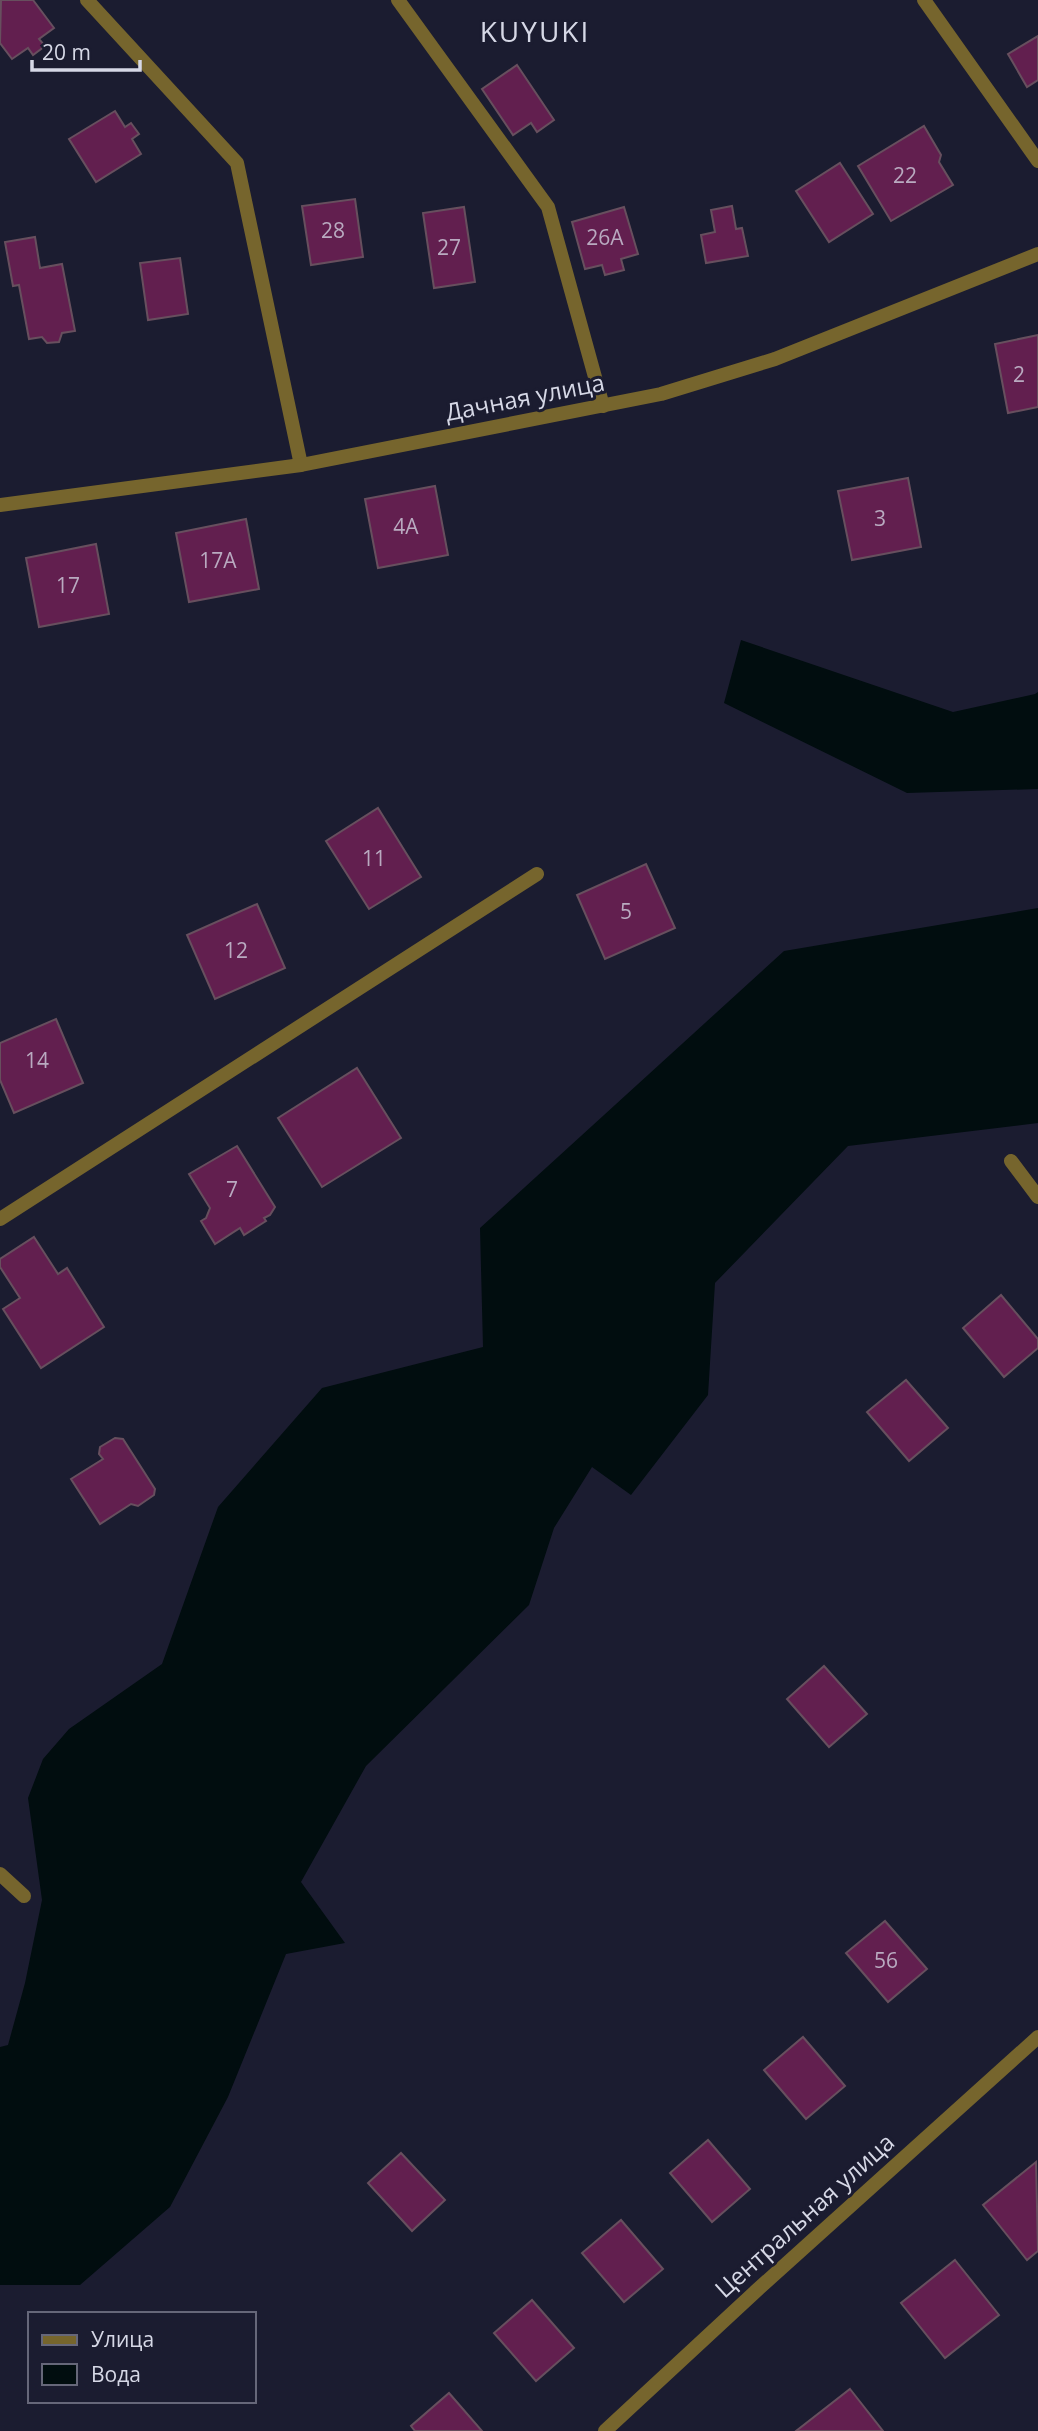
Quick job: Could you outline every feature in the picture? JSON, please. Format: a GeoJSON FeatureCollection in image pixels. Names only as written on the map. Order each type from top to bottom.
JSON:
{"type":"FeatureCollection","features":[{"type":"Feature","properties":{"kind":"street"},"geometry":{"type":"LineString","coordinates":[[87,0],[237,163],[301,465]]}},
{"type":"Feature","properties":{"kind":"street"},"geometry":{"type":"LineString","coordinates":[[398,0],[548,207],[603,405]]}},
{"type":"Feature","properties":{"kind":"street"},"geometry":{"type":"LineString","coordinates":[[924,0],[1038,161]]}},
{"type":"Feature","properties":{"kind":"street","name":"Дачная улица"},"geometry":{"type":"LineString","coordinates":[[0,505],[301,465],[661,394],[775,359],[1038,254]]}},
{"type":"Feature","properties":{"kind":"street"},"geometry":{"type":"LineString","coordinates":[[0,1219],[537,873]]}},
{"type":"Feature","properties":{"kind":"street"},"geometry":{"type":"LineString","coordinates":[[1011,1161],[1038,1197]]}},
{"type":"Feature","properties":{"kind":"street"},"geometry":{"type":"LineString","coordinates":[[0,1874],[24,1896]]}},
{"type":"Feature","properties":{"kind":"street","name":"Центральная улица"},"geometry":{"type":"LineString","coordinates":[[605,2431],[1038,2037]]}},
{"type":"Feature","properties":{"kind":"water"},"geometry":{"type":"Polygon","coordinates":[[[741,640],[953,712],[1038,692],[1038,789],[907,793],[724,703],[741,640]]]}},
{"type":"Feature","properties":{"kind":"water"},"geometry":{"type":"Polygon","coordinates":[[[1038,908],[1038,1123],[848,1146],[715,1283],[708,1395],[631,1495],[592,1467],[554,1528],[529,1605],[366,1766],[301,1882],[345,1943],[286,1954],[228,2097],[170,2207],[80,2285],[0,2285],[0,2047],[8,2045],[25,1983],[42,1900],[28,1798],[43,1759],[69,1729],[162,1664],[218,1507],[322,1388],[483,1347],[480,1228],[784,951],[1038,908]]]}},
{"type":"Feature","properties":{"kind":"building"},"geometry":{"type":"Polygon","coordinates":[[[1,0],[33,0],[54,28],[39,39],[45,46],[33,55],[28,48],[12,59],[0,43],[1,0]]]}},
{"type":"Feature","properties":{"kind":"building"},"geometry":{"type":"Polygon","coordinates":[[[1038,36],[1038,80],[1027,87],[1008,54],[1038,36]]]}},
{"type":"Feature","properties":{"kind":"building"},"geometry":{"type":"Polygon","coordinates":[[[517,65],[554,120],[537,132],[531,123],[513,135],[482,89],[517,65]]]}},
{"type":"Feature","properties":{"kind":"building"},"geometry":{"type":"Polygon","coordinates":[[[115,111],[125,127],[131,123],[139,134],[132,139],[141,154],[96,182],[69,139],[115,111]]]}},
{"type":"Feature","properties":{"kind":"building"},"geometry":{"type":"Polygon","coordinates":[[[924,126],[941,155],[939,162],[953,185],[891,221],[858,166],[924,126]]]}},
{"type":"Feature","properties":{"kind":"building"},"geometry":{"type":"Polygon","coordinates":[[[840,163],[873,214],[829,242],[796,191],[840,163]]]}},
{"type":"Feature","properties":{"kind":"building"},"geometry":{"type":"Polygon","coordinates":[[[355,199],[363,257],[311,265],[302,206],[355,199]]]}},
{"type":"Feature","properties":{"kind":"building"},"geometry":{"type":"Polygon","coordinates":[[[732,206],[736,229],[742,228],[748,256],[706,263],[701,235],[715,232],[711,210],[732,206]]]}},
{"type":"Feature","properties":{"kind":"building"},"geometry":{"type":"Polygon","coordinates":[[[464,207],[475,282],[434,288],[423,213],[464,207]]]}},
{"type":"Feature","properties":{"kind":"building"},"geometry":{"type":"Polygon","coordinates":[[[624,207],[638,254],[621,259],[624,270],[605,275],[602,265],[585,269],[572,222],[624,207]]]}},
{"type":"Feature","properties":{"kind":"building"},"geometry":{"type":"Polygon","coordinates":[[[35,237],[40,268],[62,264],[75,331],[62,333],[59,342],[47,343],[42,337],[29,339],[19,285],[13,286],[5,242],[35,237]]]}},
{"type":"Feature","properties":{"kind":"building"},"geometry":{"type":"Polygon","coordinates":[[[180,258],[188,314],[148,320],[140,263],[180,258]]]}},
{"type":"Feature","properties":{"kind":"building"},"geometry":{"type":"Polygon","coordinates":[[[1038,335],[1038,407],[1008,413],[995,344],[1038,335]]]}},
{"type":"Feature","properties":{"kind":"building"},"geometry":{"type":"Polygon","coordinates":[[[908,478],[921,547],[852,560],[838,491],[908,478]]]}},
{"type":"Feature","properties":{"kind":"building"},"geometry":{"type":"Polygon","coordinates":[[[435,486],[448,555],[378,568],[365,499],[435,486]]]}},
{"type":"Feature","properties":{"kind":"building"},"geometry":{"type":"Polygon","coordinates":[[[246,519],[259,589],[189,602],[176,533],[246,519]]]}},
{"type":"Feature","properties":{"kind":"building"},"geometry":{"type":"Polygon","coordinates":[[[96,544],[109,614],[39,627],[26,558],[96,544]]]}},
{"type":"Feature","properties":{"kind":"building"},"geometry":{"type":"Polygon","coordinates":[[[378,808],[421,877],[369,909],[326,841],[378,808]]]}},
{"type":"Feature","properties":{"kind":"building"},"geometry":{"type":"Polygon","coordinates":[[[646,864],[675,928],[605,959],[577,895],[646,864]]]}},
{"type":"Feature","properties":{"kind":"building"},"geometry":{"type":"Polygon","coordinates":[[[257,904],[285,968],[215,999],[187,935],[257,904]]]}},
{"type":"Feature","properties":{"kind":"building"},"geometry":{"type":"Polygon","coordinates":[[[56,1019],[83,1083],[14,1113],[0,1080],[0,1043],[56,1019]]]}},
{"type":"Feature","properties":{"kind":"building"},"geometry":{"type":"Polygon","coordinates":[[[357,1068],[401,1138],[322,1187],[278,1118],[357,1068]]]}},
{"type":"Feature","properties":{"kind":"building"},"geometry":{"type":"Polygon","coordinates":[[[237,1146],[275,1207],[270,1215],[264,1218],[266,1221],[244,1235],[240,1228],[215,1244],[201,1221],[206,1218],[210,1208],[189,1174],[237,1146]]]}},
{"type":"Feature","properties":{"kind":"building"},"geometry":{"type":"Polygon","coordinates":[[[34,1237],[58,1274],[67,1268],[104,1327],[41,1368],[3,1309],[20,1298],[0,1267],[0,1259],[34,1237]]]}},
{"type":"Feature","properties":{"kind":"building"},"geometry":{"type":"Polygon","coordinates":[[[1001,1295],[1038,1339],[1038,1348],[1004,1377],[963,1328],[1001,1295]]]}},
{"type":"Feature","properties":{"kind":"building"},"geometry":{"type":"Polygon","coordinates":[[[906,1380],[948,1428],[909,1461],[867,1412],[906,1380]]]}},
{"type":"Feature","properties":{"kind":"building"},"geometry":{"type":"Polygon","coordinates":[[[115,1438],[123,1439],[155,1489],[154,1495],[138,1506],[131,1504],[100,1524],[71,1479],[103,1459],[99,1454],[100,1447],[115,1438]]]}},
{"type":"Feature","properties":{"kind":"building"},"geometry":{"type":"Polygon","coordinates":[[[824,1666],[867,1714],[829,1747],[787,1699],[824,1666]]]}},
{"type":"Feature","properties":{"kind":"building"},"geometry":{"type":"Polygon","coordinates":[[[885,1921],[927,1969],[888,2002],[846,1953],[885,1921]]]}},
{"type":"Feature","properties":{"kind":"building"},"geometry":{"type":"Polygon","coordinates":[[[803,2037],[845,2086],[806,2119],[764,2070],[803,2037]]]}},
{"type":"Feature","properties":{"kind":"building"},"geometry":{"type":"Polygon","coordinates":[[[708,2140],[750,2189],[712,2222],[670,2173],[708,2140]]]}},
{"type":"Feature","properties":{"kind":"building"},"geometry":{"type":"Polygon","coordinates":[[[401,2153],[445,2200],[412,2231],[368,2183],[401,2153]]]}},
{"type":"Feature","properties":{"kind":"building"},"geometry":{"type":"Polygon","coordinates":[[[1036,2162],[1038,2251],[1027,2260],[983,2205],[1036,2162]]]}},
{"type":"Feature","properties":{"kind":"building"},"geometry":{"type":"Polygon","coordinates":[[[621,2220],[663,2269],[624,2302],[582,2253],[621,2220]]]}},
{"type":"Feature","properties":{"kind":"building"},"geometry":{"type":"Polygon","coordinates":[[[955,2260],[999,2315],[945,2358],[901,2303],[955,2260]]]}},
{"type":"Feature","properties":{"kind":"building"},"geometry":{"type":"Polygon","coordinates":[[[532,2300],[574,2348],[536,2381],[494,2333],[532,2300]]]}},
{"type":"Feature","properties":{"kind":"building"},"geometry":{"type":"Polygon","coordinates":[[[850,2389],[883,2431],[796,2431],[850,2389]]]}},
{"type":"Feature","properties":{"kind":"building"},"geometry":{"type":"Polygon","coordinates":[[[449,2393],[482,2431],[415,2431],[411,2426],[449,2393]]]}},
{"type":"Feature","properties":{"kind":"district","name":"KUYUKI"},"geometry":{"type":"Point","coordinates":[535,32]}}]}
